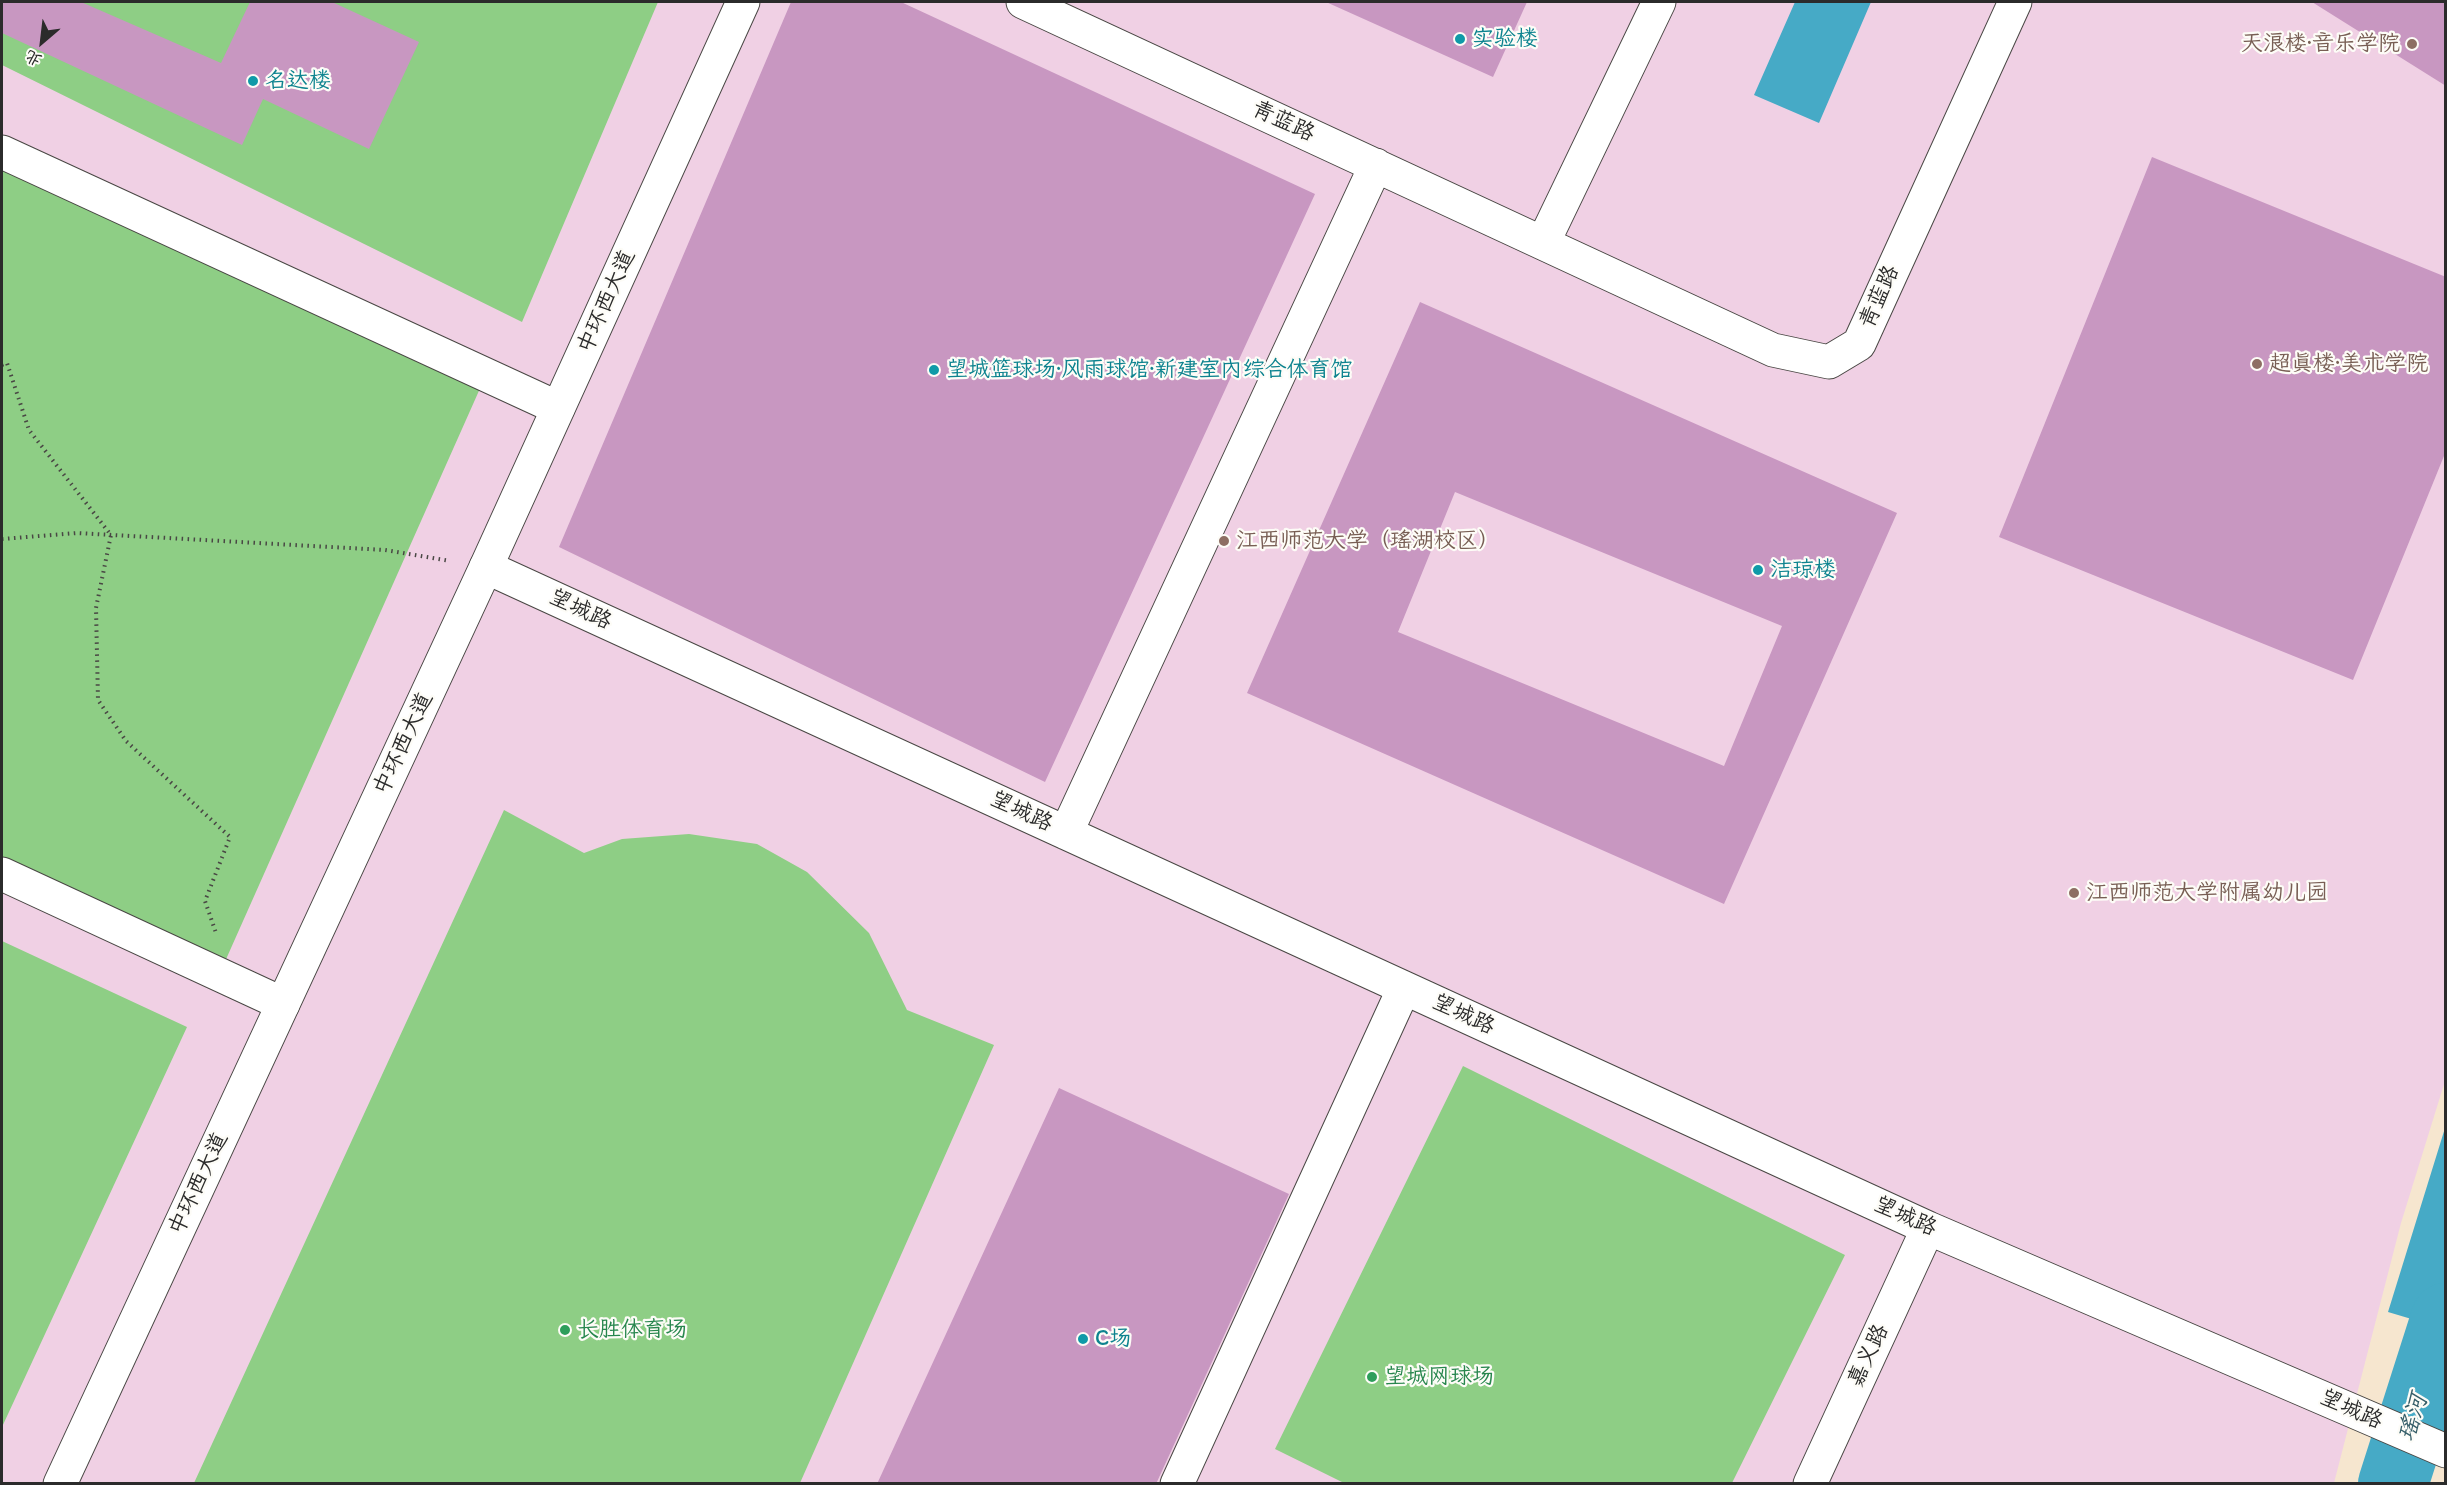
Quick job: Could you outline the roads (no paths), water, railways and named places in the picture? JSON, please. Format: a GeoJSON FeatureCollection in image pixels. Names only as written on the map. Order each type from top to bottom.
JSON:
{"type":"FeatureCollection","features":[{"type":"Feature","properties":{"kind":"street","name":"中环西大道"},"geometry":{"type":"LineString","coordinates":[[60,1484],[486,567],[743,2]]}},
{"type":"Feature","properties":{"kind":"street","name":"青蓝路"},"geometry":{"type":"LineString","coordinates":[[1023,2],[1773,350],[1829,362],[1859,344],[2015,2]]}},
{"type":"Feature","properties":{"kind":"street"},"geometry":{"type":"LineString","coordinates":[[1544,243],[1659,2]]}},
{"type":"Feature","properties":{"kind":"street"},"geometry":{"type":"LineString","coordinates":[[2,152],[558,408]]}},
{"type":"Feature","properties":{"kind":"street"},"geometry":{"type":"LineString","coordinates":[[1066,833],[1376,165]]}},
{"type":"Feature","properties":{"kind":"street","name":"望城路"},"geometry":{"type":"LineString","coordinates":[[486,567],[1928,1228],[2445,1451]]}},
{"type":"Feature","properties":{"kind":"street"},"geometry":{"type":"LineString","coordinates":[[2,874],[283,1004]]}},
{"type":"Feature","properties":{"kind":"street"},"geometry":{"type":"LineString","coordinates":[[1178,1484],[1404,987]]}},
{"type":"Feature","properties":{"kind":"street","name":"嘉义路"},"geometry":{"type":"LineString","coordinates":[[1810,1484],[1928,1228]]}},
{"type":"Feature","properties":{"kind":"water"},"geometry":{"type":"Polygon","coordinates":[[[1795,2],[1871,2],[1819,123],[1754,95],[1795,2]]]}},
{"type":"Feature","properties":{"kind":"water"},"geometry":{"type":"Polygon","coordinates":[[[2445,1128],[2446,1329],[2388,1312],[2445,1128]]]}},
{"type":"Feature","properties":{"kind":"waterway","name":"瑶河"},"geometry":{"type":"LineString","coordinates":[[2393,1484],[2446,1318]]}},
{"type":"Feature","properties":{"kind":"place","name":"实验楼"},"geometry":{"type":"Point","coordinates":[1460,39]}},
{"type":"Feature","properties":{"kind":"place","name":"天浪楼·音乐学院"},"geometry":{"type":"Point","coordinates":[2412,44]}},
{"type":"Feature","properties":{"kind":"place","name":"名达楼"},"geometry":{"type":"Point","coordinates":[253,81]}},
{"type":"Feature","properties":{"kind":"place","name":"超真楼·美术学院"},"geometry":{"type":"Point","coordinates":[2257,364]}},
{"type":"Feature","properties":{"kind":"place","name":"望城篮球场·风雨球馆·新建室内综合体育馆"},"geometry":{"type":"Point","coordinates":[934,370]}},
{"type":"Feature","properties":{"kind":"place","name":"江西师范大学（瑶湖校区）"},"geometry":{"type":"Point","coordinates":[1224,541]}},
{"type":"Feature","properties":{"kind":"place","name":"洁琼楼"},"geometry":{"type":"Point","coordinates":[1758,570]}},
{"type":"Feature","properties":{"kind":"place","name":"江西师范大学附属幼儿园"},"geometry":{"type":"Point","coordinates":[2074,893]}},
{"type":"Feature","properties":{"kind":"place","name":"长胜体育场"},"geometry":{"type":"Point","coordinates":[565,1330]}},
{"type":"Feature","properties":{"kind":"place","name":"C场"},"geometry":{"type":"Point","coordinates":[1083,1339]}},
{"type":"Feature","properties":{"kind":"place","name":"望城网球场"},"geometry":{"type":"Point","coordinates":[1372,1377]}}]}
